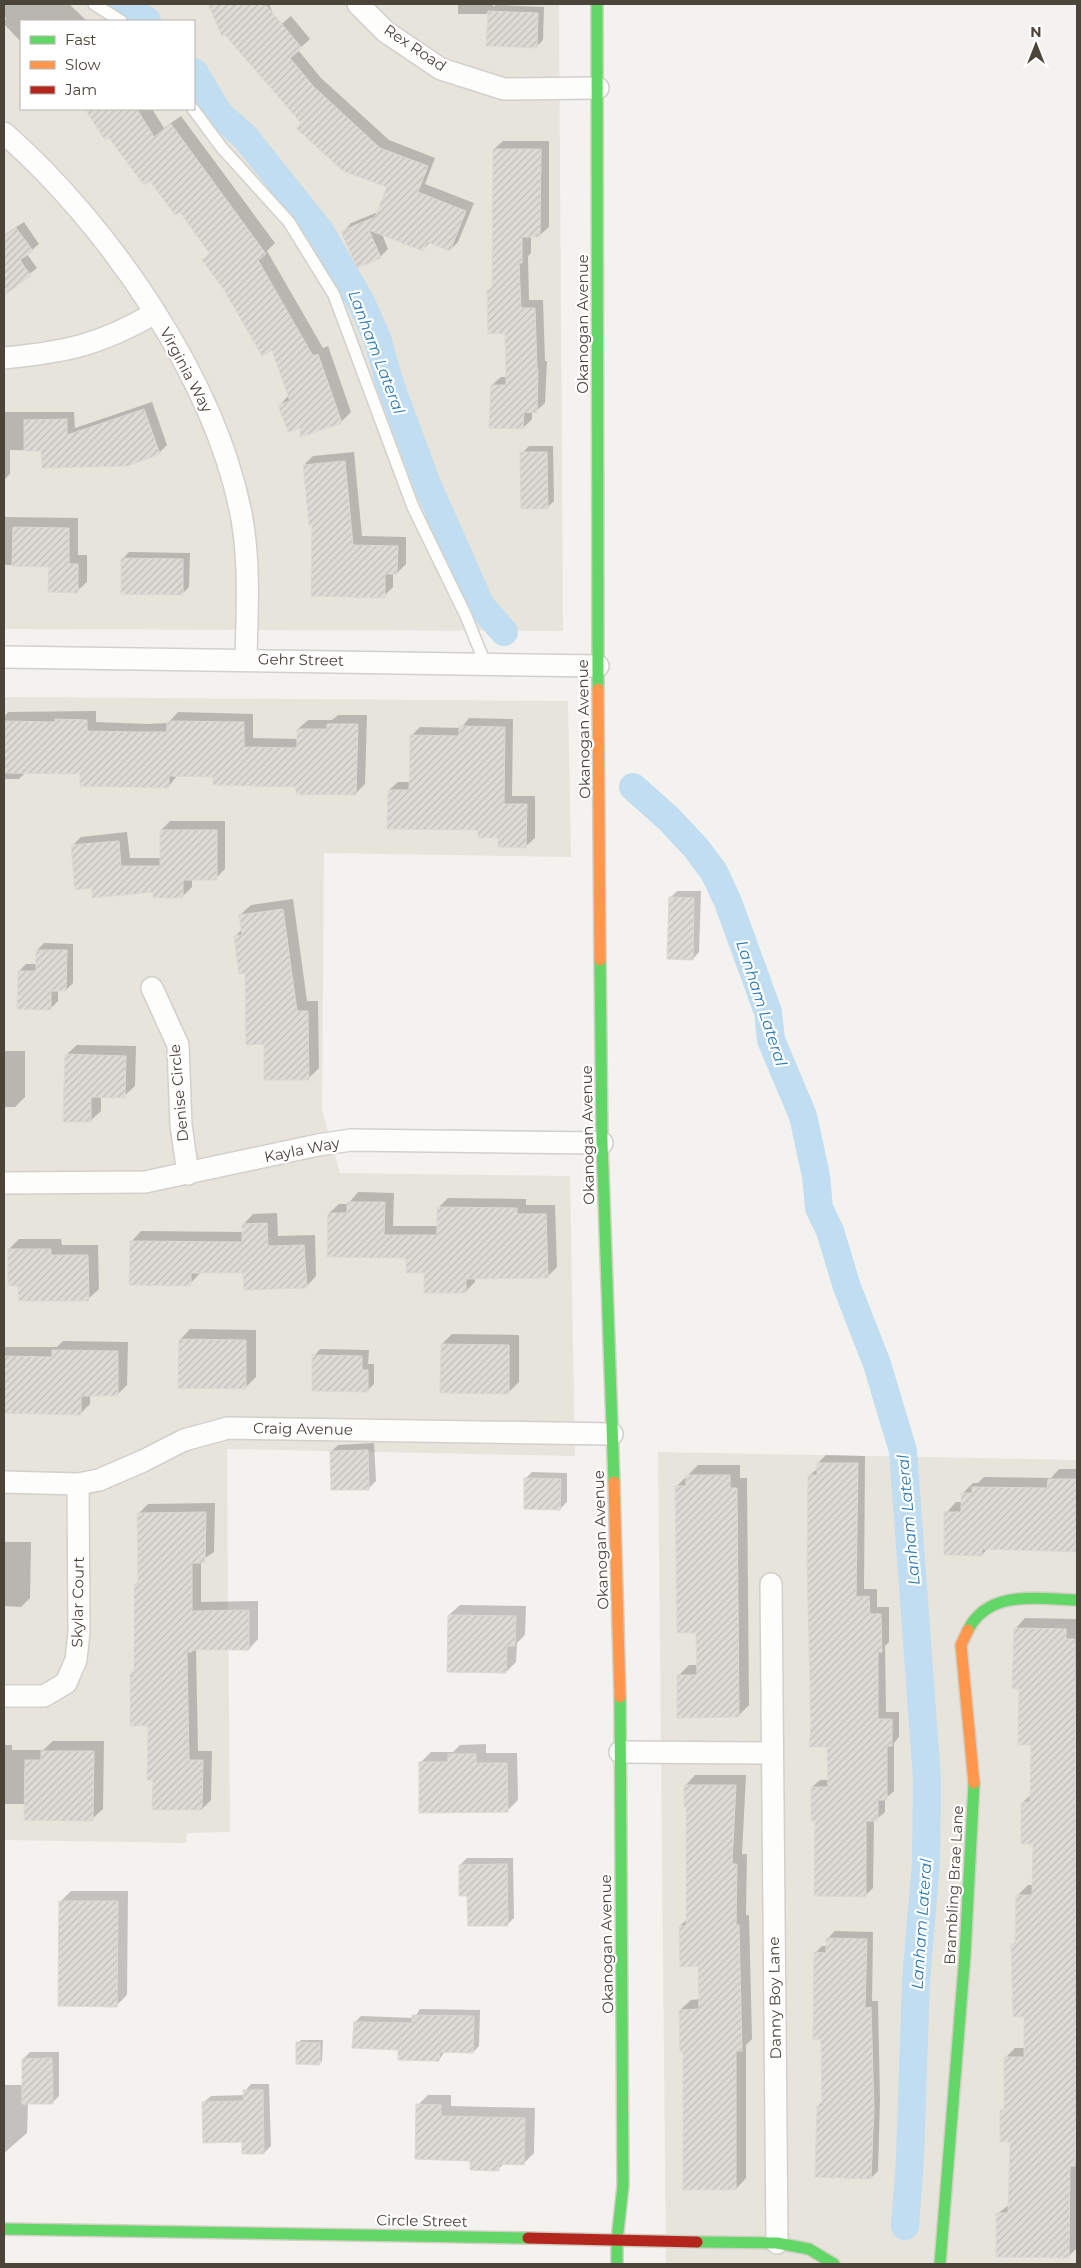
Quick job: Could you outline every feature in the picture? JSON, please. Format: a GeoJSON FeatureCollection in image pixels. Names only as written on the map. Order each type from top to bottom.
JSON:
{"type":"FeatureCollection","features":[{"type":"Feature","properties":{"kind":"street","name":"Rex Road"},"geometry":{"type":"LineString","coordinates":[[358,4],[386,32],[441,69],[504,89],[598,88]]}},
{"type":"Feature","properties":{"kind":"street","name":"Okanogan Avenue"},"geometry":{"type":"LineString","coordinates":[[597,4],[598,666],[602,1142],[620,1752],[623,2186],[617,2240],[617,2264]]}},
{"type":"Feature","properties":{"kind":"street","name":"Virginia Way"},"geometry":{"type":"LineString","coordinates":[[4,133],[40,164],[69,196],[116,255],[155,313],[209,410],[242,519],[247,568],[246,659]]}},
{"type":"Feature","properties":{"kind":"street"},"geometry":{"type":"LineString","coordinates":[[4,358],[50,354],[91,344],[122,332],[155,313]]}},
{"type":"Feature","properties":{"kind":"street","name":"Gehr Street"},"geometry":{"type":"LineString","coordinates":[[4,657],[246,659],[598,666]]}},
{"type":"Feature","properties":{"kind":"street","name":"Denise Circle"},"geometry":{"type":"LineString","coordinates":[[152,988],[178,1045],[181,1125],[188,1174]]}},
{"type":"Feature","properties":{"kind":"street","name":"Kayla Way"},"geometry":{"type":"LineString","coordinates":[[4,1183],[145,1182],[318,1145],[351,1140],[602,1142]]}},
{"type":"Feature","properties":{"kind":"street","name":"Craig Avenue"},"geometry":{"type":"LineString","coordinates":[[4,1482],[78,1484],[99,1480],[144,1461],[184,1440],[228,1428],[612,1434]]}},
{"type":"Feature","properties":{"kind":"street","name":"Skylar Court"},"geometry":{"type":"LineString","coordinates":[[4,1696],[44,1696],[66,1683],[76,1660],[79,1632],[78,1484]]}},
{"type":"Feature","properties":{"kind":"street","name":"Danny Boy Lane"},"geometry":{"type":"LineString","coordinates":[[771,1584],[777,2243]]}},
{"type":"Feature","properties":{"kind":"street","name":"Brambling Brae Lane"},"geometry":{"type":"LineString","coordinates":[[940,2264],[965,1954],[974,1778],[961,1645],[974,1620],[997,1602],[1016,1599],[1077,1600]]}},
{"type":"Feature","properties":{"kind":"street"},"geometry":{"type":"LineString","coordinates":[[620,1752],[772,1753]]}},
{"type":"Feature","properties":{"kind":"street","name":"Circle Street"},"geometry":{"type":"LineString","coordinates":[[4,2229],[777,2243],[809,2248],[834,2264]]}},
{"type":"Feature","properties":{"kind":"lane"},"geometry":{"type":"LineString","coordinates":[[94,4],[119,20]]}},
{"type":"Feature","properties":{"kind":"lane"},"geometry":{"type":"LineString","coordinates":[[194,110],[222,148],[289,222],[334,295],[413,507],[466,616],[485,664]]}},
{"type":"Feature","properties":{"kind":"shaded area"},"geometry":{"type":"Polygon","coordinates":[[[4,4],[559,4],[563,631],[4,629],[4,4]]]}},
{"type":"Feature","properties":{"kind":"shaded area"},"geometry":{"type":"Polygon","coordinates":[[[4,697],[568,701],[571,857],[324,853],[322,1111],[340,1173],[570,1176],[575,1456],[227,1449],[230,1832],[187,1833],[186,1843],[4,1840],[4,697]]]}},
{"type":"Feature","properties":{"kind":"shaded area"},"geometry":{"type":"Polygon","coordinates":[[[658,1452],[1077,1460],[1077,2264],[666,2264],[658,1452]]]}},
{"type":"Feature","properties":{"kind":"building"},"geometry":{"type":"Polygon","coordinates":[[[208,4],[265,4],[302,48],[290,58],[313,86],[380,148],[428,166],[418,192],[466,211],[450,251],[427,242],[423,251],[369,230],[381,258],[357,268],[341,231],[375,217],[387,187],[343,171],[296,128],[301,123],[225,35],[222,36],[208,4]]]}},
{"type":"Feature","properties":{"kind":"building"},"geometry":{"type":"Polygon","coordinates":[[[488,11],[538,13],[537,48],[486,46],[488,11]]]}},
{"type":"Feature","properties":{"kind":"building"},"geometry":{"type":"Polygon","coordinates":[[[86,110],[138,110],[154,137],[171,124],[266,254],[258,260],[313,356],[318,354],[342,423],[300,437],[300,428],[288,432],[278,405],[290,401],[272,350],[262,356],[223,288],[202,260],[210,254],[180,212],[175,215],[150,181],[144,185],[109,138],[105,140],[86,110]]]}},
{"type":"Feature","properties":{"kind":"building"},"geometry":{"type":"Polygon","coordinates":[[[493,149],[541,149],[540,237],[522,237],[522,263],[519,263],[521,308],[535,308],[538,369],[537,413],[524,412],[523,429],[489,428],[491,385],[506,385],[505,333],[488,334],[487,290],[492,290],[493,149]]]}},
{"type":"Feature","properties":{"kind":"building"},"geometry":{"type":"Polygon","coordinates":[[[16,228],[33,251],[20,260],[31,276],[4,295],[4,236],[16,228]]]}},
{"type":"Feature","properties":{"kind":"building"},"geometry":{"type":"Polygon","coordinates":[[[144,409],[160,454],[127,466],[42,468],[41,451],[24,451],[24,420],[67,419],[67,435],[144,409]]]}},
{"type":"Feature","properties":{"kind":"building"},"geometry":{"type":"Polygon","coordinates":[[[520,452],[547,452],[548,509],[521,509],[520,452]]]}},
{"type":"Feature","properties":{"kind":"building"},"geometry":{"type":"Polygon","coordinates":[[[345,461],[353,545],[398,546],[397,574],[385,574],[385,598],[311,596],[312,525],[309,525],[303,465],[345,461]]]}},
{"type":"Feature","properties":{"kind":"building"},"geometry":{"type":"Polygon","coordinates":[[[13,527],[69,528],[69,564],[78,564],[78,593],[48,592],[49,567],[12,566],[13,527]]]}},
{"type":"Feature","properties":{"kind":"building"},"geometry":{"type":"Polygon","coordinates":[[[121,558],[183,559],[183,595],[121,594],[121,558]]]}},
{"type":"Feature","properties":{"kind":"building"},"geometry":{"type":"Polygon","coordinates":[[[55,719],[87,720],[87,731],[136,732],[167,732],[167,721],[244,722],[244,747],[297,748],[297,729],[327,729],[327,724],[358,724],[356,795],[296,794],[296,787],[213,785],[213,777],[169,776],[169,788],[80,786],[80,774],[4,773],[4,721],[55,722],[55,719]]]}},
{"type":"Feature","properties":{"kind":"building"},"geometry":{"type":"Polygon","coordinates":[[[459,726],[505,727],[504,804],[527,804],[526,848],[498,847],[498,838],[478,838],[478,830],[387,829],[388,790],[409,790],[410,735],[459,736],[459,726]]]}},
{"type":"Feature","properties":{"kind":"building"},"geometry":{"type":"Polygon","coordinates":[[[160,830],[217,830],[217,880],[183,880],[183,898],[153,898],[153,892],[92,898],[92,888],[75,890],[71,845],[119,841],[121,866],[160,866],[160,830]]]}},
{"type":"Feature","properties":{"kind":"building"},"geometry":{"type":"Polygon","coordinates":[[[669,897],[694,898],[693,960],[667,959],[669,897]]]}},
{"type":"Feature","properties":{"kind":"building"},"geometry":{"type":"Polygon","coordinates":[[[283,909],[297,1011],[308,1011],[309,1080],[264,1080],[264,1044],[246,1045],[245,973],[239,974],[234,936],[242,935],[239,915],[283,909]]]}},
{"type":"Feature","properties":{"kind":"building"},"geometry":{"type":"Polygon","coordinates":[[[36,950],[67,950],[66,991],[51,991],[51,1010],[17,1009],[18,971],[36,971],[36,950]]]}},
{"type":"Feature","properties":{"kind":"building"},"geometry":{"type":"Polygon","coordinates":[[[65,1054],[126,1056],[125,1098],[91,1097],[91,1122],[63,1122],[65,1054]]]}},
{"type":"Feature","properties":{"kind":"building"},"geometry":{"type":"Polygon","coordinates":[[[347,1202],[385,1202],[384,1235],[437,1235],[437,1207],[517,1208],[517,1214],[546,1214],[548,1278],[466,1279],[466,1293],[424,1293],[424,1273],[406,1273],[406,1258],[327,1257],[328,1213],[347,1213],[347,1202]]]}},
{"type":"Feature","properties":{"kind":"building"},"geometry":{"type":"Polygon","coordinates":[[[267,1223],[268,1246],[304,1245],[307,1288],[244,1290],[243,1273],[191,1273],[191,1286],[129,1285],[130,1241],[242,1242],[242,1224],[267,1223]]]}},
{"type":"Feature","properties":{"kind":"building"},"geometry":{"type":"Polygon","coordinates":[[[8,1249],[51,1249],[51,1255],[88,1255],[89,1301],[19,1301],[18,1286],[8,1286],[8,1249]]]}},
{"type":"Feature","properties":{"kind":"building"},"geometry":{"type":"Polygon","coordinates":[[[179,1339],[246,1340],[246,1389],[178,1388],[179,1339]]]}},
{"type":"Feature","properties":{"kind":"building"},"geometry":{"type":"Polygon","coordinates":[[[441,1344],[509,1345],[509,1394],[440,1393],[441,1344]]]}},
{"type":"Feature","properties":{"kind":"building"},"geometry":{"type":"Polygon","coordinates":[[[52,1350],[118,1351],[118,1396],[81,1396],[81,1415],[4,1413],[4,1356],[52,1357],[52,1350]]]}},
{"type":"Feature","properties":{"kind":"building"},"geometry":{"type":"Polygon","coordinates":[[[312,1355],[362,1356],[362,1370],[368,1370],[368,1392],[312,1391],[312,1355]]]}},
{"type":"Feature","properties":{"kind":"building"},"geometry":{"type":"Polygon","coordinates":[[[368,1450],[369,1490],[331,1490],[330,1451],[368,1450]]]}},
{"type":"Feature","properties":{"kind":"building"},"geometry":{"type":"Polygon","coordinates":[[[817,1463],[858,1463],[856,1597],[869,1596],[870,1614],[881,1614],[882,1652],[878,1652],[878,1719],[892,1719],[892,1746],[887,1746],[887,1800],[878,1800],[878,1821],[866,1821],[866,1897],[814,1896],[815,1821],[811,1821],[811,1787],[828,1787],[827,1747],[809,1747],[811,1727],[807,1562],[808,1475],[817,1475],[817,1463]]]}},
{"type":"Feature","properties":{"kind":"building"},"geometry":{"type":"Polygon","coordinates":[[[686,1475],[730,1475],[730,1488],[737,1488],[739,1717],[677,1718],[677,1675],[697,1675],[696,1633],[677,1633],[675,1486],[686,1486],[686,1475]]]}},
{"type":"Feature","properties":{"kind":"building"},"geometry":{"type":"Polygon","coordinates":[[[524,1478],[561,1479],[560,1510],[524,1509],[524,1478]]]}},
{"type":"Feature","properties":{"kind":"building"},"geometry":{"type":"Polygon","coordinates":[[[1048,1479],[1077,1479],[1077,1552],[982,1549],[982,1556],[944,1555],[944,1512],[961,1512],[961,1493],[972,1493],[972,1487],[1047,1488],[1048,1479]]]}},
{"type":"Feature","properties":{"kind":"building"},"geometry":{"type":"Polygon","coordinates":[[[206,1512],[205,1563],[192,1563],[192,1611],[249,1610],[249,1650],[192,1650],[192,1652],[187,1652],[189,1760],[203,1760],[202,1810],[152,1810],[153,1780],[147,1780],[148,1726],[130,1726],[130,1674],[134,1674],[134,1584],[138,1584],[137,1513],[206,1512]]]}},
{"type":"Feature","properties":{"kind":"building"},"geometry":{"type":"Polygon","coordinates":[[[448,1615],[516,1616],[515,1646],[507,1646],[506,1673],[447,1672],[448,1615]]]}},
{"type":"Feature","properties":{"kind":"building"},"geometry":{"type":"Polygon","coordinates":[[[1014,1628],[1066,1629],[1066,1639],[1075,1639],[1077,2099],[1075,2166],[1070,2166],[1069,2258],[996,2257],[996,2213],[1008,2213],[1010,2142],[1000,2142],[1000,2110],[1004,2110],[1004,2057],[1024,2057],[1024,2017],[1013,2017],[1011,1944],[1015,1944],[1016,1895],[1032,1895],[1033,1844],[1021,1844],[1021,1802],[1030,1802],[1031,1745],[1018,1745],[1019,1689],[1012,1689],[1014,1628]]]}},
{"type":"Feature","properties":{"kind":"building"},"geometry":{"type":"Polygon","coordinates":[[[41,1751],[94,1751],[93,1821],[24,1820],[25,1760],[41,1760],[41,1751]]]}},
{"type":"Feature","properties":{"kind":"building"},"geometry":{"type":"Polygon","coordinates":[[[448,1754],[476,1754],[476,1763],[507,1763],[508,1812],[419,1813],[419,1762],[448,1762],[448,1754]]]}},
{"type":"Feature","properties":{"kind":"building"},"geometry":{"type":"Polygon","coordinates":[[[684,1785],[736,1785],[732,1864],[737,1864],[736,1925],[739,1925],[742,2051],[736,2051],[736,2190],[683,2190],[683,2052],[680,2052],[679,2010],[699,2009],[698,1966],[680,1967],[679,1926],[686,1926],[686,1807],[684,1807],[684,1785]]]}},
{"type":"Feature","properties":{"kind":"building"},"geometry":{"type":"Polygon","coordinates":[[[507,1864],[508,1926],[468,1926],[467,1896],[459,1896],[459,1865],[507,1864]]]}},
{"type":"Feature","properties":{"kind":"building"},"geometry":{"type":"Polygon","coordinates":[[[59,1901],[118,1901],[117,2007],[58,2006],[59,1901]]]}},
{"type":"Feature","properties":{"kind":"building"},"geometry":{"type":"Polygon","coordinates":[[[826,1938],[867,1939],[865,2008],[871,2007],[874,2108],[871,2179],[815,2177],[817,2106],[822,2106],[821,2039],[813,2040],[814,1952],[826,1953],[826,1938]]]}},
{"type":"Feature","properties":{"kind":"building"},"geometry":{"type":"Polygon","coordinates":[[[412,2015],[474,2016],[473,2053],[440,2052],[439,2061],[398,2060],[398,2050],[352,2048],[354,2022],[412,2023],[412,2015]]]}},
{"type":"Feature","properties":{"kind":"building"},"geometry":{"type":"Polygon","coordinates":[[[296,2042],[320,2043],[320,2065],[296,2064],[296,2042]]]}},
{"type":"Feature","properties":{"kind":"building"},"geometry":{"type":"Polygon","coordinates":[[[52,2058],[53,2104],[22,2104],[22,2059],[52,2058]]]}},
{"type":"Feature","properties":{"kind":"building"},"geometry":{"type":"Polygon","coordinates":[[[243,2090],[263,2090],[264,2154],[242,2154],[242,2142],[203,2143],[202,2102],[244,2101],[243,2090]]]}},
{"type":"Feature","properties":{"kind":"building"},"geometry":{"type":"Polygon","coordinates":[[[416,2104],[441,2105],[441,2116],[525,2118],[524,2165],[499,2164],[499,2171],[470,2170],[470,2161],[415,2159],[416,2104]]]}},
{"type":"Feature","properties":{"kind":"waterway","name":"Lanham Lateral"},"geometry":{"type":"LineString","coordinates":[[123,4],[146,20]]}},
{"type":"Feature","properties":{"kind":"waterway","name":"Lanham Lateral"},"geometry":{"type":"LineString","coordinates":[[195,74],[219,114],[245,137],[320,231],[362,304],[378,341],[389,381],[427,484],[481,606],[504,632]]}},
{"type":"Feature","properties":{"kind":"waterway","name":"Lanham Lateral"},"geometry":{"type":"LineString","coordinates":[[633,787],[669,819],[696,848],[714,872],[728,902],[768,1012],[771,1040],[803,1116],[816,1176],[819,1208],[830,1231],[847,1287],[877,1364],[903,1451],[927,1778],[926,1863],[916,1980],[910,2158],[905,2226]]}},
{"type":"Feature","properties":{"kind":"traffic: fast"},"geometry":{"type":"LineString","coordinates":[[597,4],[598,689]]}},
{"type":"Feature","properties":{"kind":"traffic: fast"},"geometry":{"type":"LineString","coordinates":[[600,960],[602,1143],[614,1482]]}},
{"type":"Feature","properties":{"kind":"traffic: fast"},"geometry":{"type":"LineString","coordinates":[[968,1630],[977,1617],[988,1608],[1001,1602],[1031,1598],[1077,1600]]}},
{"type":"Feature","properties":{"kind":"traffic: fast"},"geometry":{"type":"LineString","coordinates":[[617,2264],[617,2240],[623,2186],[620,1697]]}},
{"type":"Feature","properties":{"kind":"traffic: fast"},"geometry":{"type":"LineString","coordinates":[[940,2264],[965,1954],[974,1783]]}},
{"type":"Feature","properties":{"kind":"traffic: fast"},"geometry":{"type":"LineString","coordinates":[[4,2229],[528,2238]]}},
{"type":"Feature","properties":{"kind":"traffic: fast"},"geometry":{"type":"LineString","coordinates":[[697,2242],[777,2243],[809,2249],[834,2264]]}},
{"type":"Feature","properties":{"kind":"traffic: slow"},"geometry":{"type":"LineString","coordinates":[[598,689],[600,960]]}},
{"type":"Feature","properties":{"kind":"traffic: slow"},"geometry":{"type":"LineString","coordinates":[[614,1482],[620,1697]]}},
{"type":"Feature","properties":{"kind":"traffic: slow"},"geometry":{"type":"LineString","coordinates":[[968,1630],[961,1645],[974,1783]]}},
{"type":"Feature","properties":{"kind":"traffic: jam"},"geometry":{"type":"LineString","coordinates":[[528,2238],[697,2242]]}}]}
